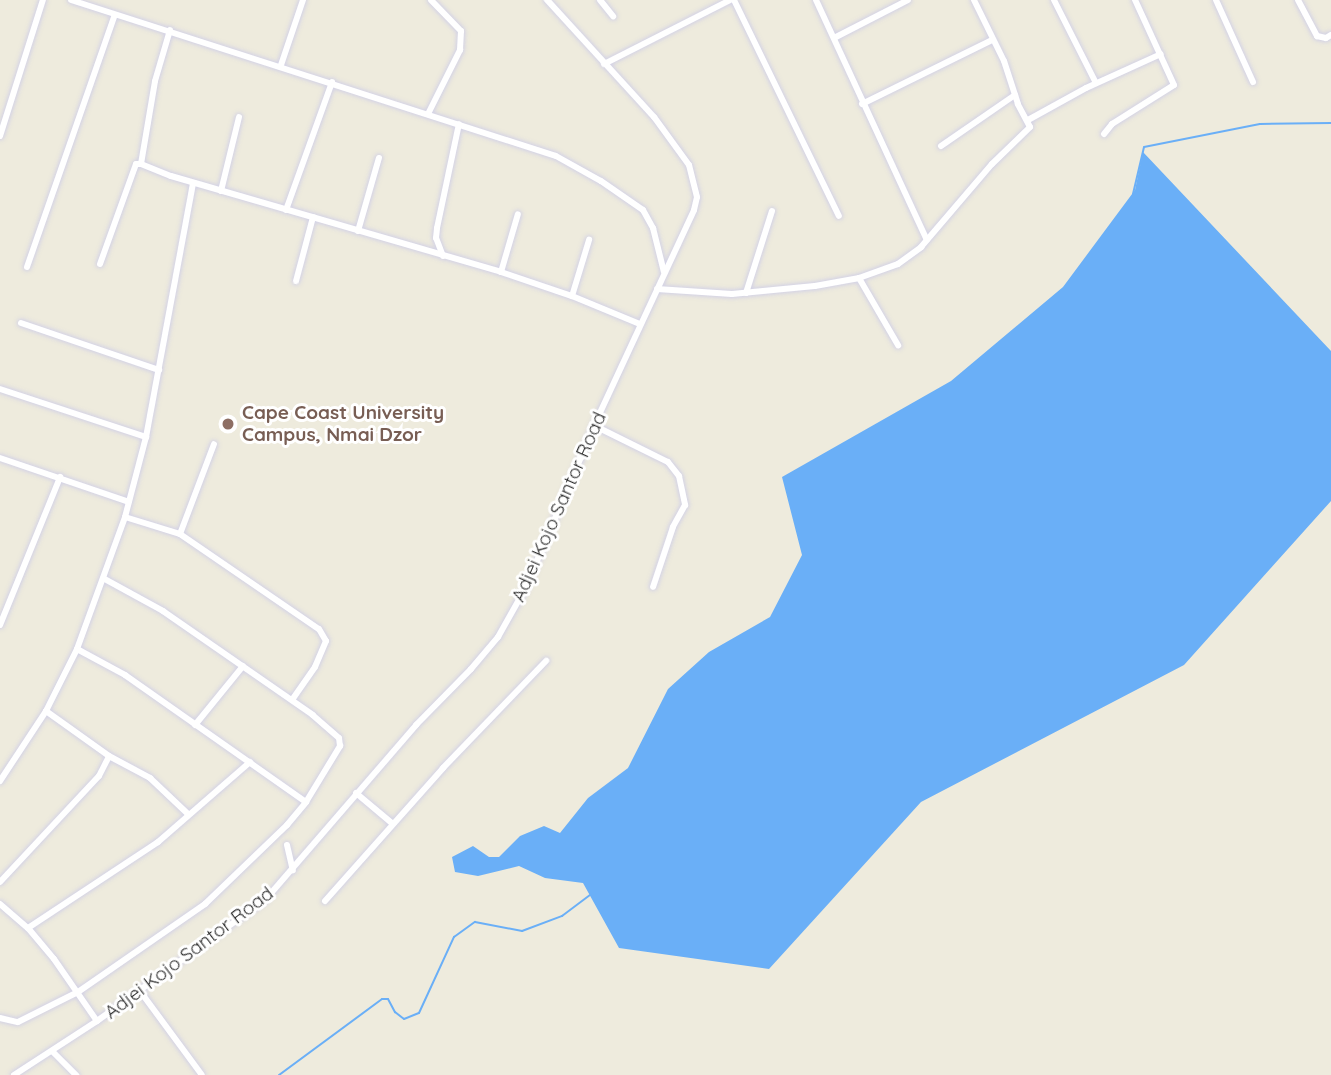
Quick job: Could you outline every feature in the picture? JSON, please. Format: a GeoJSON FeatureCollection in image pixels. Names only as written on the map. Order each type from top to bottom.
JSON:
{"type":"FeatureCollection","features":[{"type":"Feature","properties":{"kind":"street"},"geometry":{"type":"LineString","coordinates":[[0,136],[43,0]]}},
{"type":"Feature","properties":{"kind":"street"},"geometry":{"type":"LineString","coordinates":[[71,0],[281,65],[555,156],[634,202],[653,228],[664,272]]}},
{"type":"Feature","properties":{"kind":"street"},"geometry":{"type":"LineString","coordinates":[[281,65],[302,0]]}},
{"type":"Feature","properties":{"kind":"street"},"geometry":{"type":"LineString","coordinates":[[428,114],[460,50],[461,31],[431,0]]}},
{"type":"Feature","properties":{"kind":"street","name":"Adjei Kojo Santor Road"},"geometry":{"type":"LineString","coordinates":[[14,1075],[53,1052],[257,906],[293,870],[356,793],[498,637],[545,547],[640,324],[694,210],[696,184],[689,164],[654,117],[547,0]]}},
{"type":"Feature","properties":{"kind":"street"},"geometry":{"type":"LineString","coordinates":[[600,0],[613,16]]}},
{"type":"Feature","properties":{"kind":"street"},"geometry":{"type":"LineString","coordinates":[[604,64],[732,0],[839,216]]}},
{"type":"Feature","properties":{"kind":"street"},"geometry":{"type":"LineString","coordinates":[[816,0],[927,240]]}},
{"type":"Feature","properties":{"kind":"street"},"geometry":{"type":"LineString","coordinates":[[834,38],[908,0]]}},
{"type":"Feature","properties":{"kind":"street"},"geometry":{"type":"LineString","coordinates":[[657,289],[771,293],[859,278],[898,264],[927,240],[992,164],[1030,130],[1004,61],[974,0]]}},
{"type":"Feature","properties":{"kind":"street"},"geometry":{"type":"LineString","coordinates":[[1054,0],[1096,83]]}},
{"type":"Feature","properties":{"kind":"street"},"geometry":{"type":"LineString","coordinates":[[1104,134],[1112,124],[1174,85],[1135,0]]}},
{"type":"Feature","properties":{"kind":"street"},"geometry":{"type":"LineString","coordinates":[[1216,0],[1253,82]]}},
{"type":"Feature","properties":{"kind":"street"},"geometry":{"type":"LineString","coordinates":[[1298,0],[1317,36],[1326,38],[1331,35]]}},
{"type":"Feature","properties":{"kind":"street"},"geometry":{"type":"LineString","coordinates":[[27,267],[115,15]]}},
{"type":"Feature","properties":{"kind":"street"},"geometry":{"type":"LineString","coordinates":[[141,164],[155,81],[170,30]]}},
{"type":"Feature","properties":{"kind":"street"},"geometry":{"type":"LineString","coordinates":[[862,104],[992,40]]}},
{"type":"Feature","properties":{"kind":"street"},"geometry":{"type":"LineString","coordinates":[[1028,120],[1096,83],[1161,54]]}},
{"type":"Feature","properties":{"kind":"street"},"geometry":{"type":"LineString","coordinates":[[286,209],[332,82]]}},
{"type":"Feature","properties":{"kind":"street"},"geometry":{"type":"LineString","coordinates":[[941,146],[1015,96]]}},
{"type":"Feature","properties":{"kind":"street"},"geometry":{"type":"LineString","coordinates":[[221,191],[239,117]]}},
{"type":"Feature","properties":{"kind":"street"},"geometry":{"type":"LineString","coordinates":[[443,256],[436,238],[437,228],[459,124]]}},
{"type":"Feature","properties":{"kind":"street"},"geometry":{"type":"LineString","coordinates":[[358,231],[379,158]]}},
{"type":"Feature","properties":{"kind":"street"},"geometry":{"type":"LineString","coordinates":[[100,264],[136,164],[141,164],[193,183],[501,272],[572,296],[640,324]]}},
{"type":"Feature","properties":{"kind":"street"},"geometry":{"type":"LineString","coordinates":[[0,781],[46,711],[77,649],[125,517],[146,437],[193,183]]}},
{"type":"Feature","properties":{"kind":"street"},"geometry":{"type":"LineString","coordinates":[[746,293],[772,211]]}},
{"type":"Feature","properties":{"kind":"street"},"geometry":{"type":"LineString","coordinates":[[501,272],[518,214]]}},
{"type":"Feature","properties":{"kind":"street"},"geometry":{"type":"LineString","coordinates":[[296,281],[313,217]]}},
{"type":"Feature","properties":{"kind":"street"},"geometry":{"type":"LineString","coordinates":[[572,296],[589,240]]}},
{"type":"Feature","properties":{"kind":"street"},"geometry":{"type":"LineString","coordinates":[[859,278],[898,345]]}},
{"type":"Feature","properties":{"kind":"street"},"geometry":{"type":"LineString","coordinates":[[21,323],[159,370]]}},
{"type":"Feature","properties":{"kind":"street"},"geometry":{"type":"LineString","coordinates":[[0,389],[146,437]]}},
{"type":"Feature","properties":{"kind":"street"},"geometry":{"type":"LineString","coordinates":[[595,426],[668,462],[679,476],[685,505],[673,527],[653,587]]}},
{"type":"Feature","properties":{"kind":"street"},"geometry":{"type":"LineString","coordinates":[[180,534],[214,444]]}},
{"type":"Feature","properties":{"kind":"street"},"geometry":{"type":"LineString","coordinates":[[0,458],[129,502]]}},
{"type":"Feature","properties":{"kind":"street"},"geometry":{"type":"LineString","coordinates":[[0,625],[60,477]]}},
{"type":"Feature","properties":{"kind":"street"},"geometry":{"type":"LineString","coordinates":[[125,517],[180,534],[319,629],[326,641],[315,667],[292,700]]}},
{"type":"Feature","properties":{"kind":"street"},"geometry":{"type":"LineString","coordinates":[[1,1018],[18,1022],[78,992],[157,941],[205,904],[279,834],[306,802],[336,754],[339,738],[292,700],[163,611],[103,578]]}},
{"type":"Feature","properties":{"kind":"street"},"geometry":{"type":"LineString","coordinates":[[77,649],[125,675],[306,802]]}},
{"type":"Feature","properties":{"kind":"street"},"geometry":{"type":"LineString","coordinates":[[325,901],[393,824],[546,661]]}},
{"type":"Feature","properties":{"kind":"street"},"geometry":{"type":"LineString","coordinates":[[195,725],[243,666]]}},
{"type":"Feature","properties":{"kind":"street"},"geometry":{"type":"LineString","coordinates":[[46,711],[109,756],[150,778],[188,814]]}},
{"type":"Feature","properties":{"kind":"street"},"geometry":{"type":"LineString","coordinates":[[0,882],[99,776],[109,756]]}},
{"type":"Feature","properties":{"kind":"street"},"geometry":{"type":"LineString","coordinates":[[28,928],[158,842],[250,762]]}},
{"type":"Feature","properties":{"kind":"street"},"geometry":{"type":"LineString","coordinates":[[356,793],[393,824]]}},
{"type":"Feature","properties":{"kind":"street"},"geometry":{"type":"LineString","coordinates":[[288,845],[293,870]]}},
{"type":"Feature","properties":{"kind":"street"},"geometry":{"type":"LineString","coordinates":[[0,904],[28,928],[97,1021]]}},
{"type":"Feature","properties":{"kind":"street"},"geometry":{"type":"LineString","coordinates":[[140,991],[202,1075]]}},
{"type":"Feature","properties":{"kind":"street"},"geometry":{"type":"LineString","coordinates":[[53,1052],[76,1075]]}},
{"type":"Feature","properties":{"kind":"water"},"geometry":{"type":"Polygon","coordinates":[[[1143,152],[1331,351],[1331,501],[1184,665],[921,802],[769,969],[619,948],[583,883],[545,878],[519,866],[478,876],[455,872],[452,857],[473,846],[489,857],[499,857],[520,836],[544,826],[560,833],[588,798],[628,768],[668,689],[709,652],[770,617],[802,555],[782,477],[951,381],[1063,287],[1135,190],[1143,152]]]}},
{"type":"Feature","properties":{"kind":"waterway"},"geometry":{"type":"LineString","coordinates":[[1133,194],[1144,147],[1260,124],[1331,123]]}},
{"type":"Feature","properties":{"kind":"waterway"},"geometry":{"type":"LineString","coordinates":[[279,1075],[382,999],[388,999],[395,1012],[404,1019],[419,1013],[454,937],[475,922],[522,931],[562,916],[590,895]]}},
{"type":"Feature","properties":{"kind":"place","name":"Cape Coast University Campus, Nmai Dzor"},"geometry":{"type":"Point","coordinates":[228,424]}}]}
